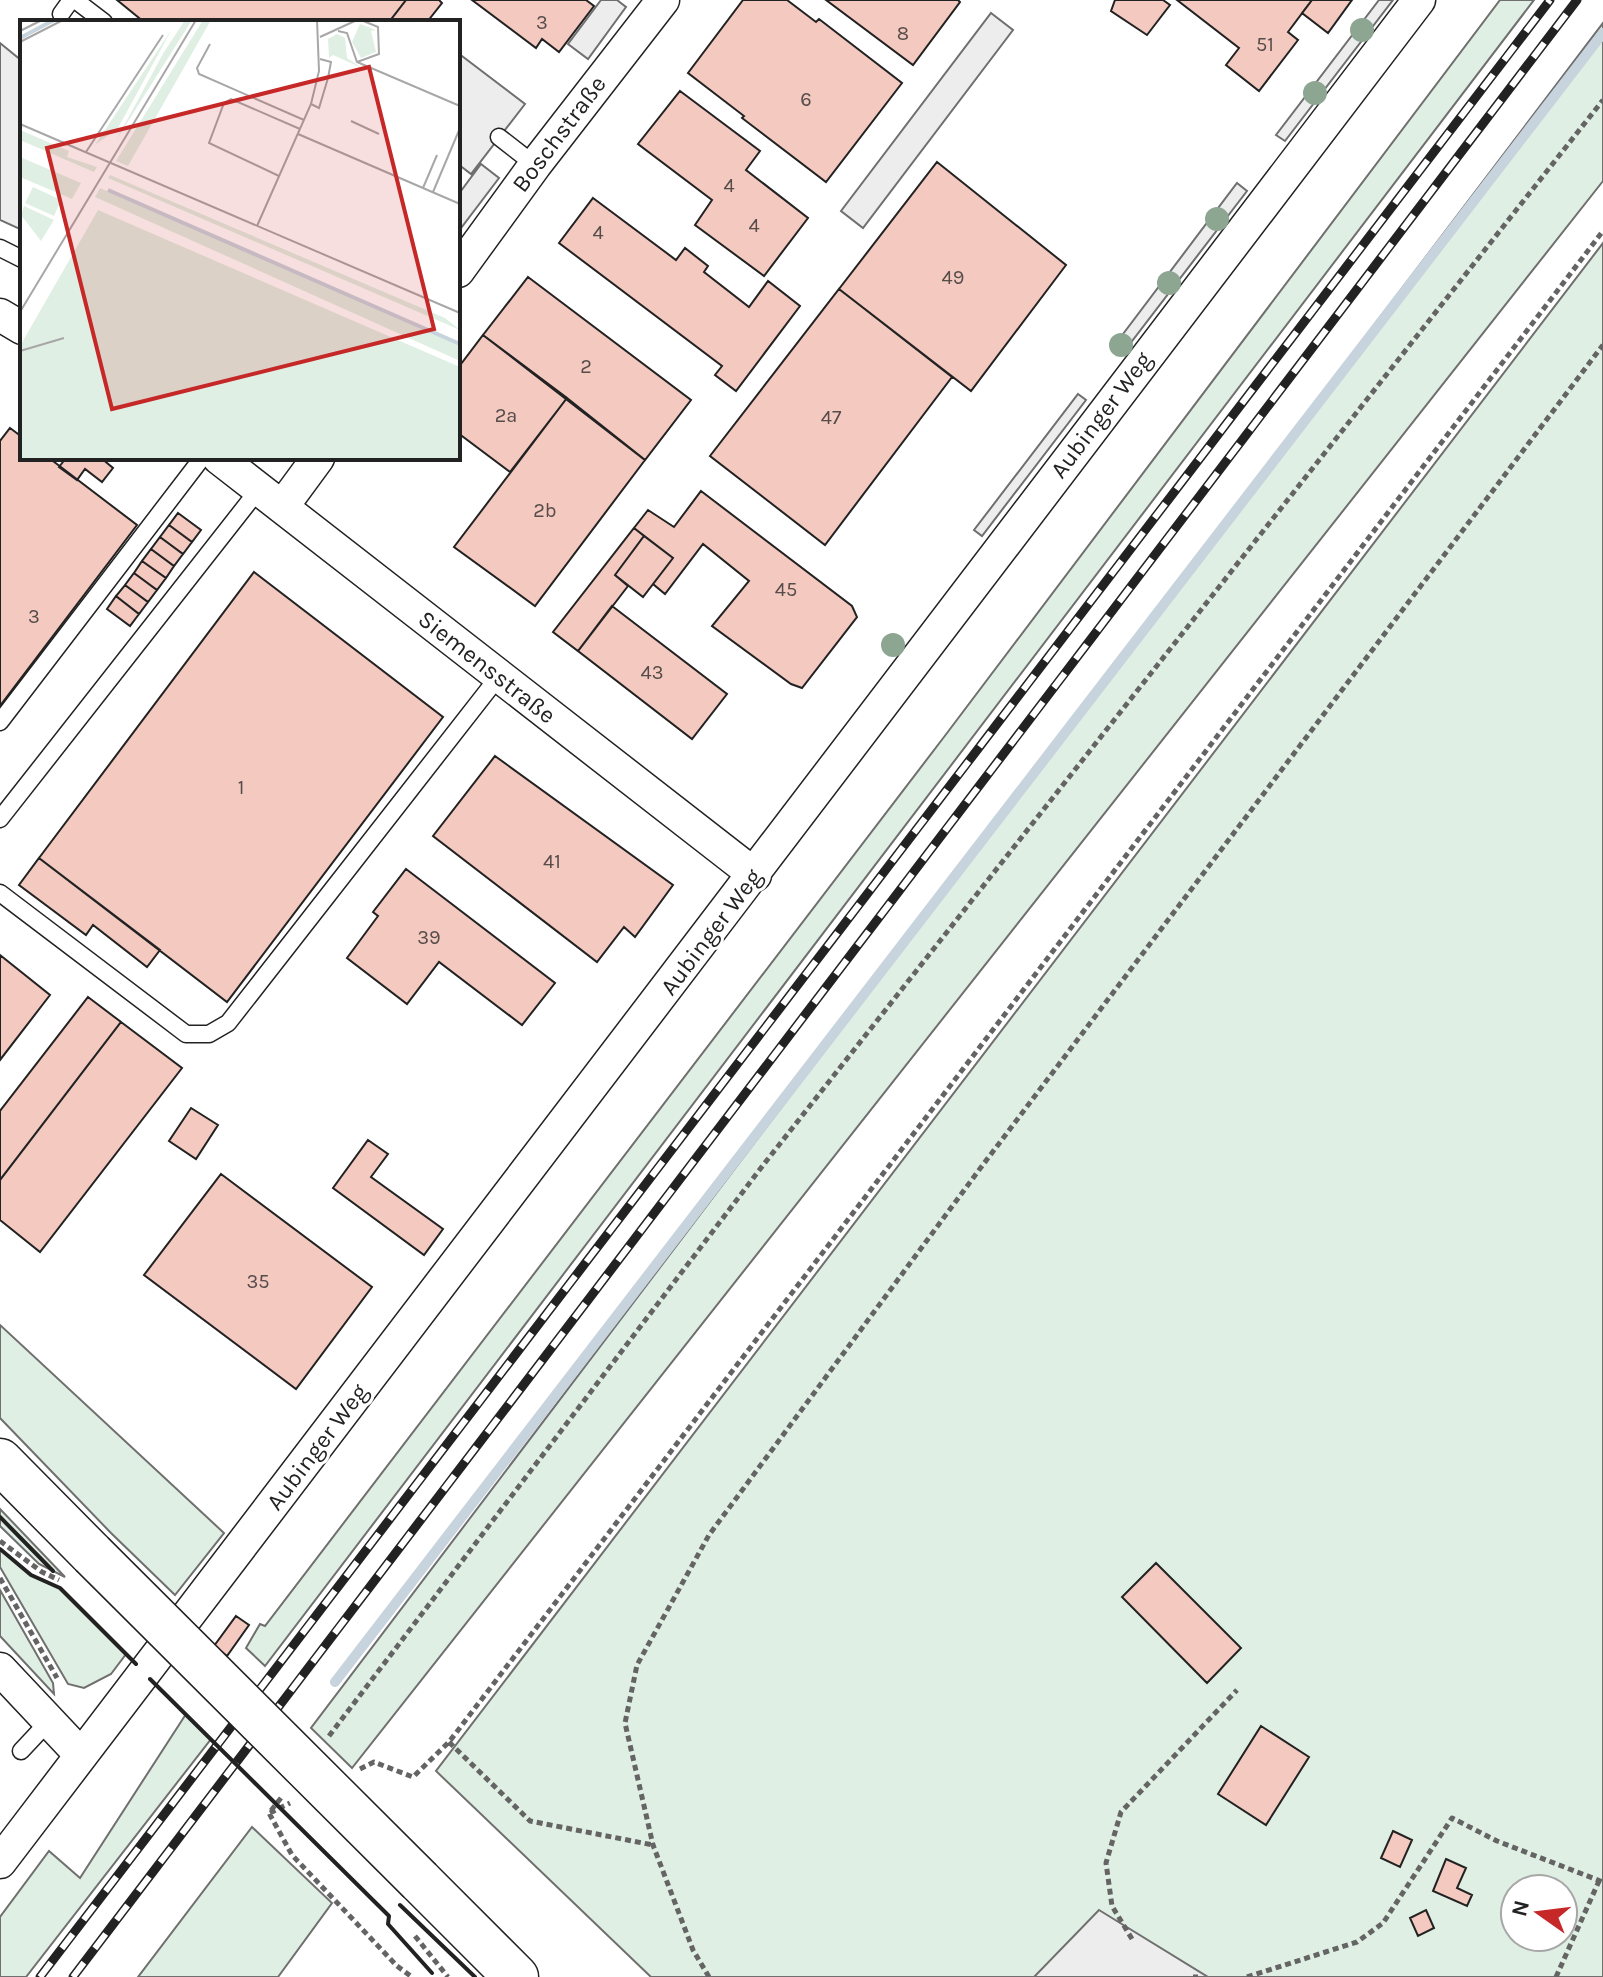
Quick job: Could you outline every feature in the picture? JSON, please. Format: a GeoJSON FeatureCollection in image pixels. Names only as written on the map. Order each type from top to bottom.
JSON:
{"type":"FeatureCollection","features":[{"type":"Feature","properties":{"kind":"street","name":"Boschstraße"},"geometry":{"type":"LineString","coordinates":[[460,268],[535,165],[663,0]]}},
{"type":"Feature","properties":{"kind":"street","name":"Aubinger Weg"},"geometry":{"type":"LineString","coordinates":[[0,1862],[1419,0]]}},
{"type":"Feature","properties":{"kind":"street"},"geometry":{"type":"LineString","coordinates":[[0,315],[20,327]]}},
{"type":"Feature","properties":{"kind":"street","name":"Siemensstraße"},"geometry":{"type":"LineString","coordinates":[[222,460],[755,875]]}},
{"type":"Feature","properties":{"kind":"street"},"geometry":{"type":"LineString","coordinates":[[270,498],[316,460]]}},
{"type":"Feature","properties":{"kind":"street"},"geometry":{"type":"LineString","coordinates":[[0,1461],[79,1569],[420,1881],[516,1977]]}},
{"type":"Feature","properties":{"kind":"street"},"geometry":{"type":"LineString","coordinates":[[0,1669],[81,1755]]}},
{"type":"Feature","properties":{"kind":"lane"},"geometry":{"type":"LineString","coordinates":[[61,14],[73,0],[101,20]]}},
{"type":"Feature","properties":{"kind":"lane"},"geometry":{"type":"LineString","coordinates":[[499,137],[535,165]]}},
{"type":"Feature","properties":{"kind":"lane"},"geometry":{"type":"LineString","coordinates":[[0,248],[20,258]]}},
{"type":"Feature","properties":{"kind":"lane"},"geometry":{"type":"LineString","coordinates":[[0,722],[200,460]]}},
{"type":"Feature","properties":{"kind":"lane"},"geometry":{"type":"LineString","coordinates":[[0,819],[270,498]]}},
{"type":"Feature","properties":{"kind":"lane"},"geometry":{"type":"LineString","coordinates":[[0,893],[186,1034],[209,1034],[228,1023],[499,676]]}},
{"type":"Feature","properties":{"kind":"lane"},"geometry":{"type":"LineString","coordinates":[[21,1751],[50,1720]]}},
{"type":"Feature","properties":{"kind":"path"},"geometry":{"type":"LineString","coordinates":[[325,1741],[764,1164],[1603,100]]}},
{"type":"Feature","properties":{"kind":"path"},"geometry":{"type":"LineString","coordinates":[[348,1775],[374,1762],[413,1777],[449,1742],[1603,231]]}},
{"type":"Feature","properties":{"kind":"path"},"geometry":{"type":"LineString","coordinates":[[709,1977],[693,1950],[653,1845],[625,1723],[637,1665],[709,1535],[991,1153],[1603,345]]}},
{"type":"Feature","properties":{"kind":"path"},"geometry":{"type":"LineString","coordinates":[[0,1541],[42,1572],[79,1569]]}},
{"type":"Feature","properties":{"kind":"path"},"geometry":{"type":"LineString","coordinates":[[0,1578],[62,1686]]}},
{"type":"Feature","properties":{"kind":"path"},"geometry":{"type":"LineString","coordinates":[[1132,1939],[1112,1906],[1106,1863],[1121,1812],[1237,1690]]}},
{"type":"Feature","properties":{"kind":"path"},"geometry":{"type":"LineString","coordinates":[[449,1742],[530,1821],[653,1845]]}},
{"type":"Feature","properties":{"kind":"path"},"geometry":{"type":"LineString","coordinates":[[269,1813],[288,1789]]}},
{"type":"Feature","properties":{"kind":"path"},"geometry":{"type":"LineString","coordinates":[[269,1813],[295,1800]]}},
{"type":"Feature","properties":{"kind":"path"},"geometry":{"type":"LineString","coordinates":[[269,1813],[292,1855],[397,1966],[412,1977]]}},
{"type":"Feature","properties":{"kind":"path"},"geometry":{"type":"LineString","coordinates":[[1247,1977],[1357,1942],[1383,1923],[1452,1818],[1497,1841],[1601,1881],[1556,1977]]}},
{"type":"Feature","properties":{"kind":"path"},"geometry":{"type":"LineString","coordinates":[[412,1933],[448,1977]]}},
{"type":"Feature","properties":{"kind":"green space"},"geometry":{"type":"Polygon","coordinates":[[[1500,0],[1534,0],[265,1666],[246,1648],[260,1624],[265,1626],[944,737],[1500,0]]]}},
{"type":"Feature","properties":{"kind":"green space"},"geometry":{"type":"Polygon","coordinates":[[[1603,23],[1603,181],[352,1768],[311,1728],[1603,23]]]}},
{"type":"Feature","properties":{"kind":"green space"},"geometry":{"type":"Polygon","coordinates":[[[1603,243],[1603,1977],[651,1977],[436,1771],[1603,243]]]}},
{"type":"Feature","properties":{"kind":"green space"},"geometry":{"type":"Polygon","coordinates":[[[0,1325],[224,1533],[175,1595],[0,1418],[0,1325]]]}},
{"type":"Feature","properties":{"kind":"green space"},"geometry":{"type":"Polygon","coordinates":[[[0,1509],[65,1577],[39,1564],[0,1526],[0,1509]]]}},
{"type":"Feature","properties":{"kind":"green space"},"geometry":{"type":"Polygon","coordinates":[[[0,1549],[29,1574],[60,1588],[126,1654],[111,1674],[84,1688],[68,1684],[0,1567],[0,1549]]]}},
{"type":"Feature","properties":{"kind":"green space"},"geometry":{"type":"Polygon","coordinates":[[[0,1590],[53,1683],[54,1694],[0,1636],[0,1590]]]}},
{"type":"Feature","properties":{"kind":"green space"},"geometry":{"type":"Polygon","coordinates":[[[186,1714],[211,1739],[26,1977],[0,1977],[0,1917],[49,1851],[80,1878],[186,1714]]]}},
{"type":"Feature","properties":{"kind":"green space"},"geometry":{"type":"Polygon","coordinates":[[[252,1827],[332,1903],[278,1977],[138,1977],[252,1827]]]}},
{"type":"Feature","properties":{"kind":"shaded area"},"geometry":{"type":"Polygon","coordinates":[[[601,0],[617,0],[626,7],[588,59],[568,44],[601,0]]]}},
{"type":"Feature","properties":{"kind":"shaded area"},"geometry":{"type":"Polygon","coordinates":[[[1379,0],[1393,0],[1285,141],[1276,135],[1379,0]]]}},
{"type":"Feature","properties":{"kind":"shaded area"},"geometry":{"type":"Polygon","coordinates":[[[991,13],[1013,30],[863,228],[841,211],[991,13]]]}},
{"type":"Feature","properties":{"kind":"shaded area"},"geometry":{"type":"Polygon","coordinates":[[[0,43],[20,59],[20,229],[0,220],[0,43]]]}},
{"type":"Feature","properties":{"kind":"shaded area"},"geometry":{"type":"Polygon","coordinates":[[[460,55],[525,104],[471,174],[460,166],[460,55]]]}},
{"type":"Feature","properties":{"kind":"shaded area"},"geometry":{"type":"Polygon","coordinates":[[[481,164],[499,178],[460,229],[460,192],[481,164]]]}},
{"type":"Feature","properties":{"kind":"shaded area"},"geometry":{"type":"Polygon","coordinates":[[[1237,183],[1247,191],[1129,345],[1120,338],[1237,183]]]}},
{"type":"Feature","properties":{"kind":"shaded area"},"geometry":{"type":"Polygon","coordinates":[[[1078,394],[1086,400],[982,536],[974,530],[1078,394]]]}},
{"type":"Feature","properties":{"kind":"shaded area"},"geometry":{"type":"Polygon","coordinates":[[[1099,1910],[1208,1977],[1034,1977],[1099,1910]]]}},
{"type":"Feature","properties":{"kind":"building"},"geometry":{"type":"Polygon","coordinates":[[[117,0],[406,0],[391,20],[142,20],[117,0]]]}},
{"type":"Feature","properties":{"kind":"building"},"geometry":{"type":"Polygon","coordinates":[[[406,0],[439,0],[442,3],[429,20],[391,20],[406,0]]]}},
{"type":"Feature","properties":{"kind":"building"},"geometry":{"type":"Polygon","coordinates":[[[472,0],[586,0],[594,6],[559,52],[542,39],[536,48],[472,0]]]}},
{"type":"Feature","properties":{"kind":"building"},"geometry":{"type":"Polygon","coordinates":[[[743,0],[787,0],[816,22],[819,19],[902,83],[826,182],[688,73],[743,0]]]}},
{"type":"Feature","properties":{"kind":"building"},"geometry":{"type":"Polygon","coordinates":[[[826,0],[958,0],[960,2],[913,65],[826,0]]]}},
{"type":"Feature","properties":{"kind":"building"},"geometry":{"type":"Polygon","coordinates":[[[1115,0],[1163,0],[1170,5],[1147,35],[1111,11],[1115,0]]]}},
{"type":"Feature","properties":{"kind":"building"},"geometry":{"type":"Polygon","coordinates":[[[1177,0],[1312,0],[1288,32],[1298,40],[1259,91],[1226,65],[1239,48],[1177,0]]]}},
{"type":"Feature","properties":{"kind":"building"},"geometry":{"type":"Polygon","coordinates":[[[1312,0],[1352,0],[1328,33],[1302,13],[1312,0]]]}},
{"type":"Feature","properties":{"kind":"building"},"geometry":{"type":"Polygon","coordinates":[[[680,91],[760,151],[746,170],[808,218],[764,276],[695,225],[712,200],[638,144],[680,91]]]}},
{"type":"Feature","properties":{"kind":"building"},"geometry":{"type":"Polygon","coordinates":[[[937,162],[1066,265],[971,391],[839,289],[937,162]]]}},
{"type":"Feature","properties":{"kind":"building"},"geometry":{"type":"Polygon","coordinates":[[[593,198],[676,260],[685,248],[708,266],[704,272],[749,307],[768,281],[800,306],[736,391],[715,375],[722,366],[559,243],[593,198]]]}},
{"type":"Feature","properties":{"kind":"building"},"geometry":{"type":"Polygon","coordinates":[[[528,277],[691,400],[645,460],[483,335],[528,277]]]}},
{"type":"Feature","properties":{"kind":"building"},"geometry":{"type":"Polygon","coordinates":[[[839,289],[952,377],[825,545],[710,456],[839,289]]]}},
{"type":"Feature","properties":{"kind":"building"},"geometry":{"type":"Polygon","coordinates":[[[483,335],[567,398],[510,472],[460,434],[460,365],[483,335]]]}},
{"type":"Feature","properties":{"kind":"building"},"geometry":{"type":"Polygon","coordinates":[[[567,398],[645,460],[535,606],[454,547],[567,398]]]}},
{"type":"Feature","properties":{"kind":"building"},"geometry":{"type":"Polygon","coordinates":[[[10,428],[20,436],[20,460],[52,460],[137,525],[0,706],[0,441],[10,428]]]}},
{"type":"Feature","properties":{"kind":"building"},"geometry":{"type":"Polygon","coordinates":[[[64,460],[103,460],[113,468],[102,482],[85,469],[77,480],[59,467],[64,460]]]}},
{"type":"Feature","properties":{"kind":"building"},"geometry":{"type":"Polygon","coordinates":[[[701,491],[852,606],[857,617],[802,688],[791,684],[712,626],[749,581],[703,544],[665,594],[653,584],[673,558],[634,528],[648,510],[674,527],[701,491]]]}},
{"type":"Feature","properties":{"kind":"building"},"geometry":{"type":"Polygon","coordinates":[[[178,513],[201,530],[192,542],[169,525],[178,513]]]}},
{"type":"Feature","properties":{"kind":"building"},"geometry":{"type":"Polygon","coordinates":[[[169,525],[192,542],[183,554],[160,537],[169,525]]]}},
{"type":"Feature","properties":{"kind":"building"},"geometry":{"type":"Polygon","coordinates":[[[634,528],[644,536],[615,575],[628,586],[578,651],[553,632],[634,528]]]}},
{"type":"Feature","properties":{"kind":"building"},"geometry":{"type":"Polygon","coordinates":[[[644,536],[673,558],[643,597],[615,575],[644,536]]]}},
{"type":"Feature","properties":{"kind":"building"},"geometry":{"type":"Polygon","coordinates":[[[160,537],[183,554],[174,566],[151,549],[160,537]]]}},
{"type":"Feature","properties":{"kind":"building"},"geometry":{"type":"Polygon","coordinates":[[[151,549],[174,566],[166,578],[142,561],[151,549]]]}},
{"type":"Feature","properties":{"kind":"building"},"geometry":{"type":"Polygon","coordinates":[[[142,561],[166,578],[157,590],[134,573],[142,561]]]}},
{"type":"Feature","properties":{"kind":"building"},"geometry":{"type":"Polygon","coordinates":[[[254,572],[443,717],[227,1002],[39,858],[254,572]]]}},
{"type":"Feature","properties":{"kind":"building"},"geometry":{"type":"Polygon","coordinates":[[[134,573],[157,590],[148,602],[125,585],[134,573]]]}},
{"type":"Feature","properties":{"kind":"building"},"geometry":{"type":"Polygon","coordinates":[[[125,585],[148,602],[139,614],[116,596],[125,585]]]}},
{"type":"Feature","properties":{"kind":"building"},"geometry":{"type":"Polygon","coordinates":[[[116,596],[139,614],[130,626],[107,609],[116,596]]]}},
{"type":"Feature","properties":{"kind":"building"},"geometry":{"type":"Polygon","coordinates":[[[612,606],[727,694],[692,739],[578,651],[612,606]]]}},
{"type":"Feature","properties":{"kind":"building"},"geometry":{"type":"Polygon","coordinates":[[[495,756],[673,885],[635,937],[624,927],[597,962],[433,836],[495,756]]]}},
{"type":"Feature","properties":{"kind":"building"},"geometry":{"type":"Polygon","coordinates":[[[39,858],[160,950],[147,967],[93,925],[86,935],[19,885],[39,858]]]}},
{"type":"Feature","properties":{"kind":"building"},"geometry":{"type":"Polygon","coordinates":[[[406,869],[555,983],[522,1025],[439,962],[407,1004],[347,958],[378,916],[373,912],[406,869]]]}},
{"type":"Feature","properties":{"kind":"building"},"geometry":{"type":"Polygon","coordinates":[[[0,955],[50,995],[0,1060],[0,955]]]}},
{"type":"Feature","properties":{"kind":"building"},"geometry":{"type":"Polygon","coordinates":[[[88,997],[121,1022],[0,1180],[0,1111],[88,997]]]}},
{"type":"Feature","properties":{"kind":"building"},"geometry":{"type":"Polygon","coordinates":[[[121,1022],[182,1068],[40,1252],[0,1220],[0,1180],[121,1022]]]}},
{"type":"Feature","properties":{"kind":"building"},"geometry":{"type":"Polygon","coordinates":[[[191,1108],[218,1125],[196,1159],[169,1141],[191,1108]]]}},
{"type":"Feature","properties":{"kind":"building"},"geometry":{"type":"Polygon","coordinates":[[[368,1140],[388,1154],[371,1177],[443,1229],[424,1255],[333,1188],[368,1140]]]}},
{"type":"Feature","properties":{"kind":"building"},"geometry":{"type":"Polygon","coordinates":[[[221,1174],[372,1287],[296,1389],[144,1275],[221,1174]]]}},
{"type":"Feature","properties":{"kind":"building"},"geometry":{"type":"Polygon","coordinates":[[[1156,1563],[1241,1648],[1207,1683],[1122,1597],[1156,1563]]]}},
{"type":"Feature","properties":{"kind":"building"},"geometry":{"type":"Polygon","coordinates":[[[236,1616],[249,1625],[227,1656],[214,1646],[236,1616]]]}},
{"type":"Feature","properties":{"kind":"building"},"geometry":{"type":"Polygon","coordinates":[[[1261,1726],[1309,1757],[1266,1825],[1218,1794],[1261,1726]]]}},
{"type":"Feature","properties":{"kind":"building"},"geometry":{"type":"Polygon","coordinates":[[[1393,1831],[1412,1840],[1400,1867],[1381,1858],[1393,1831]]]}},
{"type":"Feature","properties":{"kind":"building"},"geometry":{"type":"Polygon","coordinates":[[[1446,1859],[1466,1868],[1457,1888],[1472,1895],[1467,1906],[1433,1891],[1446,1859]]]}},
{"type":"Feature","properties":{"kind":"building"},"geometry":{"type":"Polygon","coordinates":[[[1426,1910],[1434,1928],[1418,1936],[1410,1918],[1426,1910]]]}},
{"type":"Feature","properties":{"kind":"waterway"},"geometry":{"type":"LineString","coordinates":[[335,1682],[1603,33]]}},
{"type":"Feature","properties":{"kind":"railway"},"geometry":{"type":"LineString","coordinates":[[40,1977],[1550,0]]}},
{"type":"Feature","properties":{"kind":"railway"},"geometry":{"type":"LineString","coordinates":[[73,1977],[1577,0]]}},
{"type":"Feature","properties":{"kind":"wall"},"geometry":{"type":"LineString","coordinates":[[0,1517],[53,1571]]}},
{"type":"Feature","properties":{"kind":"wall"},"geometry":{"type":"LineString","coordinates":[[0,1549],[31,1575],[60,1588],[136,1664]]}},
{"type":"Feature","properties":{"kind":"wall"},"geometry":{"type":"LineString","coordinates":[[150,1679],[389,1916],[388,1924],[432,1973]]}},
{"type":"Feature","properties":{"kind":"wall"},"geometry":{"type":"LineString","coordinates":[[400,1905],[475,1977]]}}]}
